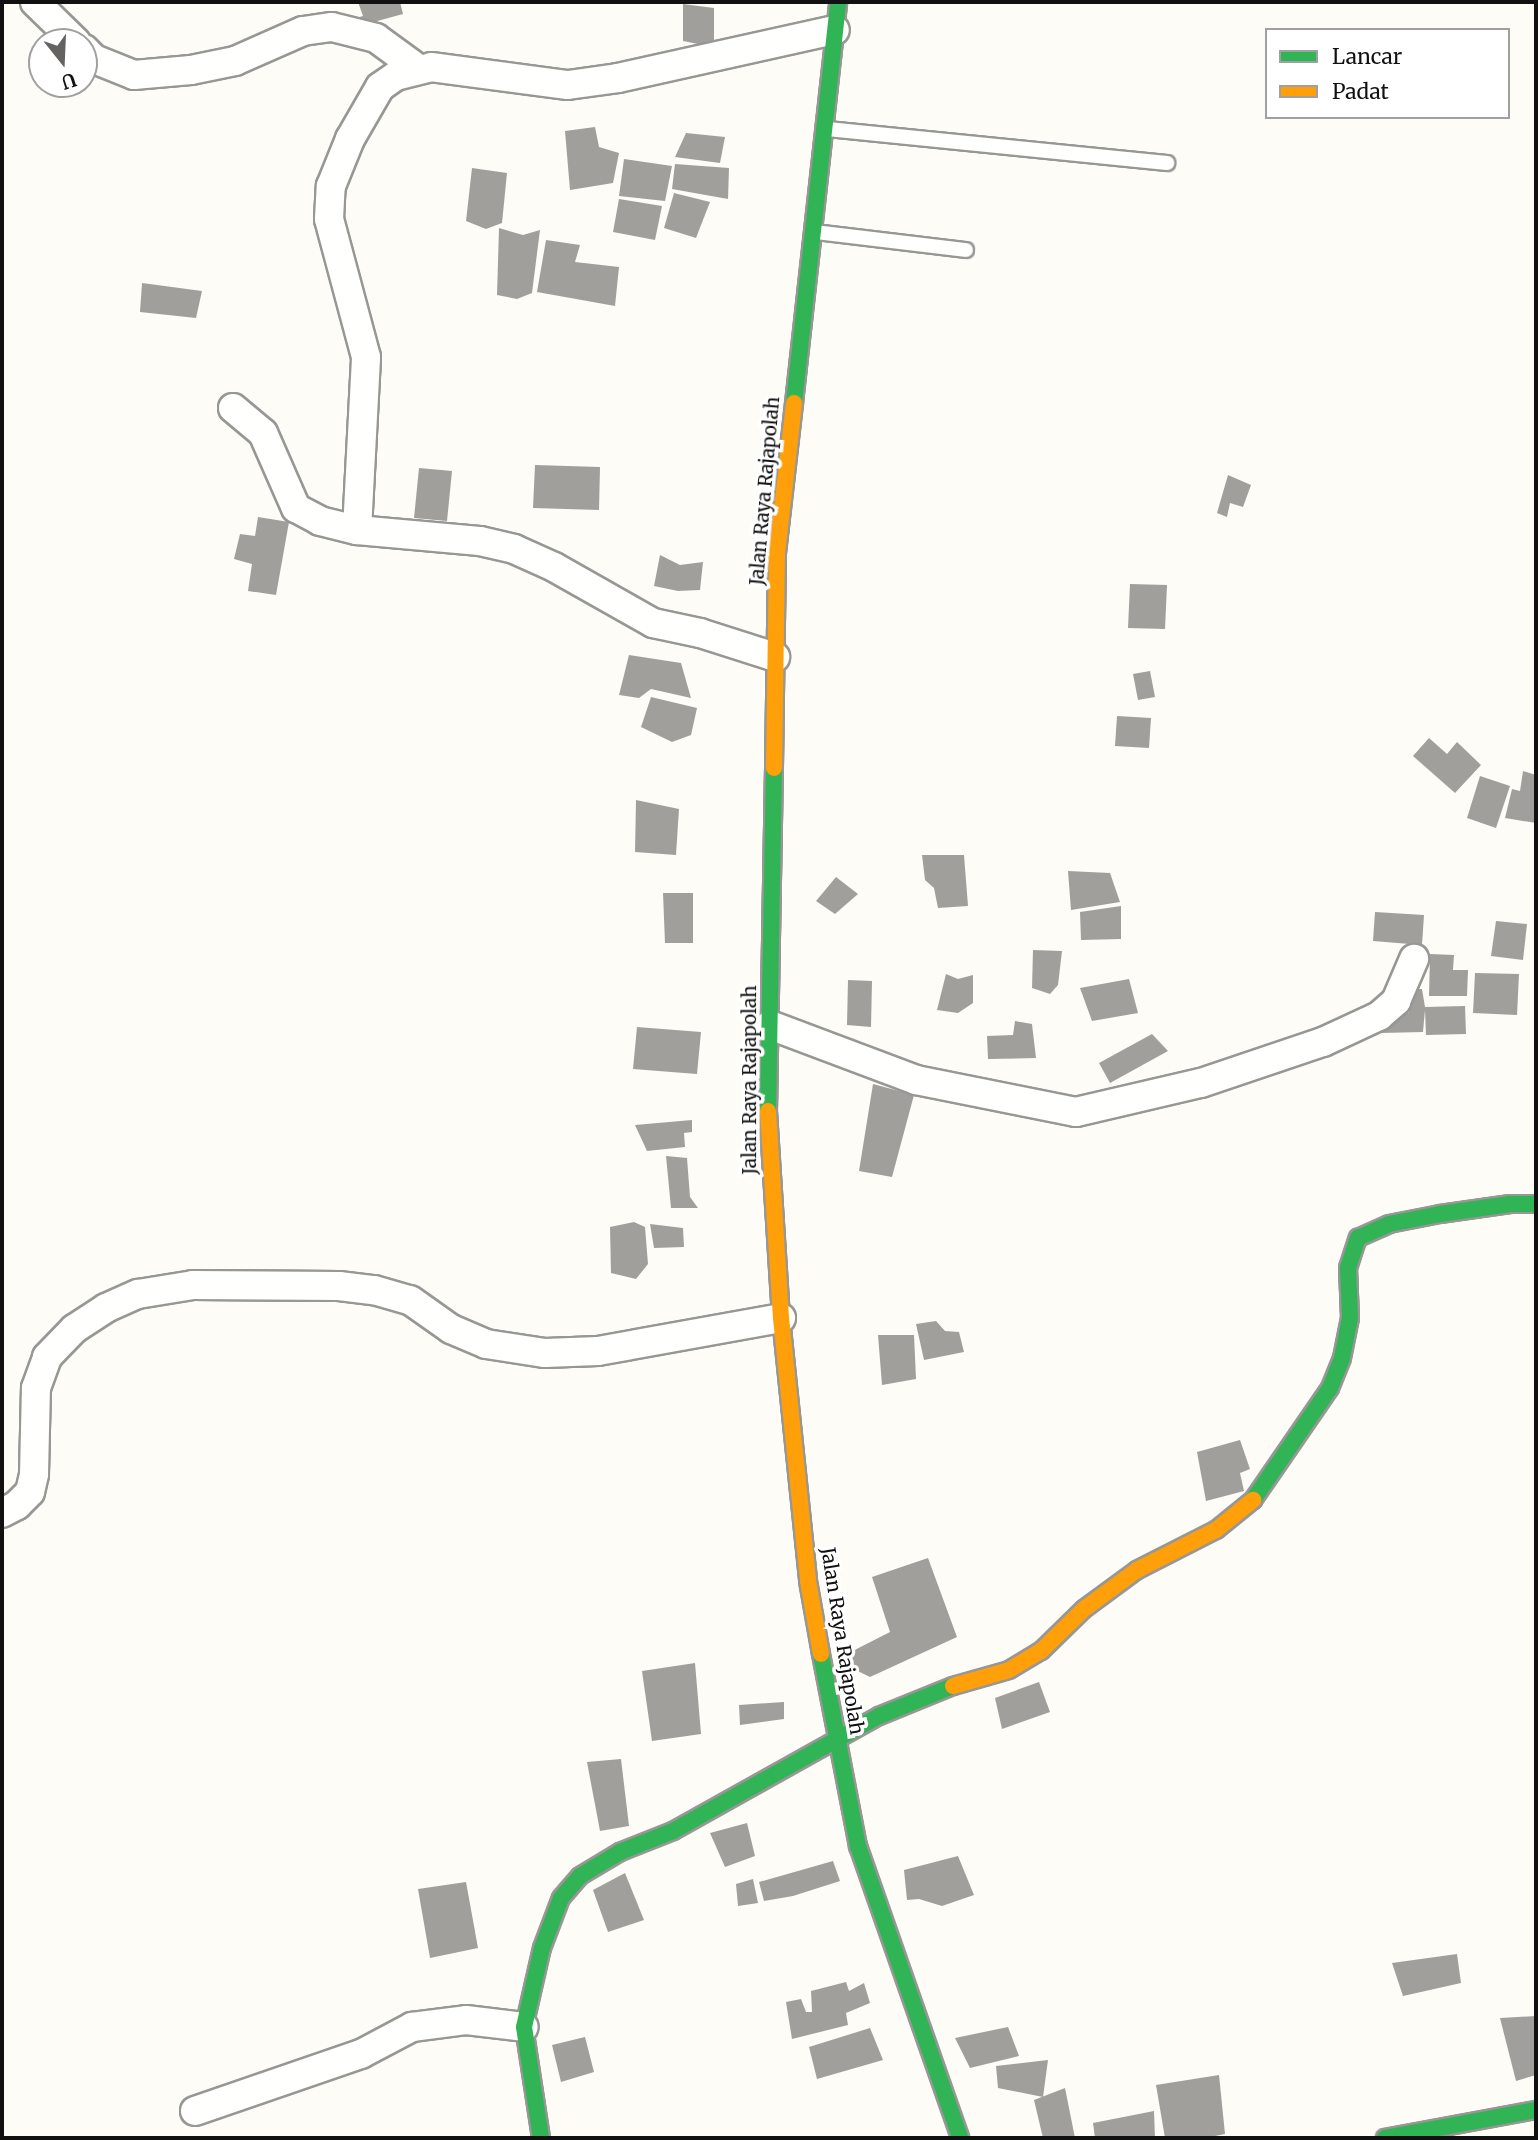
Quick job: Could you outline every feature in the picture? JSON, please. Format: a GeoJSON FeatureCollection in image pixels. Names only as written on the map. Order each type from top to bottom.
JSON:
{"type":"FeatureCollection","features":[{"type":"Feature","properties":{"kind":"main road","name":"Jalan Raya Rajapolah"},"geometry":{"type":"LineString","coordinates":[[838,2],[777,553],[768,1126],[781,1318],[808,1581],[836,1738],[858,1846],[960,2138]]}},
{"type":"Feature","properties":{"kind":"main road"},"geometry":{"type":"LineString","coordinates":[[541,2138],[524,2026],[542,1948],[561,1898],[580,1876],[620,1852],[673,1831],[836,1738],[921,1698],[965,1681],[1009,1670],[1041,1651],[1084,1609],[1137,1570],[1216,1530],[1261,1494],[1330,1388],[1342,1358],[1350,1318],[1348,1268],[1358,1238],[1389,1224],[1440,1214],[1510,1204],[1536,1204]]}},
{"type":"Feature","properties":{"kind":"main road"},"geometry":{"type":"LineString","coordinates":[[1385,2138],[1536,2110]]}},
{"type":"Feature","properties":{"kind":"street"},"geometry":{"type":"LineString","coordinates":[[35,2],[62,28]]}},
{"type":"Feature","properties":{"kind":"street"},"geometry":{"type":"LineString","coordinates":[[98,61],[134,75],[191,70],[235,61],[303,31],[332,27],[376,38],[417,68]]}},
{"type":"Feature","properties":{"kind":"street"},"geometry":{"type":"LineString","coordinates":[[357,530],[366,357],[329,219],[331,186],[350,139],[380,87],[396,76],[417,68],[454,69],[568,85],[618,78],[835,30]]}},
{"type":"Feature","properties":{"kind":"street"},"geometry":{"type":"LineString","coordinates":[[233,408],[263,433],[296,508],[320,521],[357,530],[480,541],[514,549],[554,567],[653,623],[700,633],[775,657]]}},
{"type":"Feature","properties":{"kind":"street"},"geometry":{"type":"LineString","coordinates":[[770,1025],[916,1080],[1076,1112],[1202,1083],[1323,1042],[1379,1016],[1396,1001],[1414,959]]}},
{"type":"Feature","properties":{"kind":"street"},"geometry":{"type":"LineString","coordinates":[[2,1513],[18,1505],[30,1492],[34,1475],[36,1388],[47,1357],[74,1329],[106,1308],[138,1294],[193,1286],[339,1286],[374,1290],[410,1300],[451,1329],[486,1344],[545,1353],[597,1351],[781,1318]]}},
{"type":"Feature","properties":{"kind":"street"},"geometry":{"type":"LineString","coordinates":[[195,2111],[361,2054],[412,2027],[466,2020],[524,2026]]}},
{"type":"Feature","properties":{"kind":"lane"},"geometry":{"type":"LineString","coordinates":[[824,129],[1167,163]]}},
{"type":"Feature","properties":{"kind":"lane"},"geometry":{"type":"LineString","coordinates":[[813,232],[966,250]]}},
{"type":"Feature","properties":{"kind":"building"},"geometry":{"type":"Polygon","coordinates":[[[358,2],[400,2],[403,14],[359,26],[356,18],[363,16],[358,2]]]}},
{"type":"Feature","properties":{"kind":"building"},"geometry":{"type":"Polygon","coordinates":[[[683,4],[714,8],[714,40],[703,45],[683,41],[683,4]]]}},
{"type":"Feature","properties":{"kind":"building"},"geometry":{"type":"Polygon","coordinates":[[[595,127],[599,147],[619,153],[613,183],[570,190],[565,131],[595,127]]]}},
{"type":"Feature","properties":{"kind":"building"},"geometry":{"type":"Polygon","coordinates":[[[686,133],[725,137],[720,163],[675,157],[686,133]]]}},
{"type":"Feature","properties":{"kind":"building"},"geometry":{"type":"Polygon","coordinates":[[[624,159],[672,166],[665,201],[619,196],[624,159]]]}},
{"type":"Feature","properties":{"kind":"building"},"geometry":{"type":"Polygon","coordinates":[[[675,164],[729,168],[728,199],[672,189],[675,164]]]}},
{"type":"Feature","properties":{"kind":"building"},"geometry":{"type":"Polygon","coordinates":[[[472,168],[507,173],[502,223],[486,229],[466,221],[472,168]]]}},
{"type":"Feature","properties":{"kind":"building"},"geometry":{"type":"Polygon","coordinates":[[[674,193],[710,202],[696,238],[664,228],[674,193]]]}},
{"type":"Feature","properties":{"kind":"building"},"geometry":{"type":"Polygon","coordinates":[[[619,199],[662,206],[655,240],[613,232],[619,199]]]}},
{"type":"Feature","properties":{"kind":"building"},"geometry":{"type":"Polygon","coordinates":[[[499,228],[523,235],[540,230],[532,293],[517,299],[497,295],[499,228]]]}},
{"type":"Feature","properties":{"kind":"building"},"geometry":{"type":"Polygon","coordinates":[[[546,240],[580,245],[575,262],[619,267],[615,306],[537,292],[546,240]]]}},
{"type":"Feature","properties":{"kind":"building"},"geometry":{"type":"Polygon","coordinates":[[[142,283],[202,291],[196,318],[140,312],[142,283]]]}},
{"type":"Feature","properties":{"kind":"building"},"geometry":{"type":"Polygon","coordinates":[[[535,465],[600,467],[599,510],[533,508],[535,465]]]}},
{"type":"Feature","properties":{"kind":"building"},"geometry":{"type":"Polygon","coordinates":[[[419,468],[452,471],[447,521],[414,518],[419,468]]]}},
{"type":"Feature","properties":{"kind":"building"},"geometry":{"type":"Polygon","coordinates":[[[1228,475],[1251,485],[1243,507],[1230,503],[1227,517],[1217,513],[1228,475]]]}},
{"type":"Feature","properties":{"kind":"building"},"geometry":{"type":"Polygon","coordinates":[[[258,517],[289,522],[276,595],[248,591],[252,564],[234,559],[240,534],[255,536],[258,517]]]}},
{"type":"Feature","properties":{"kind":"building"},"geometry":{"type":"Polygon","coordinates":[[[660,555],[680,565],[703,562],[700,590],[678,591],[654,586],[660,555]]]}},
{"type":"Feature","properties":{"kind":"building"},"geometry":{"type":"Polygon","coordinates":[[[1130,584],[1167,585],[1165,629],[1128,628],[1130,584]]]}},
{"type":"Feature","properties":{"kind":"building"},"geometry":{"type":"Polygon","coordinates":[[[629,655],[681,663],[691,698],[651,689],[639,698],[619,695],[629,655]]]}},
{"type":"Feature","properties":{"kind":"building"},"geometry":{"type":"Polygon","coordinates":[[[1150,671],[1155,697],[1138,700],[1133,674],[1150,671]]]}},
{"type":"Feature","properties":{"kind":"building"},"geometry":{"type":"Polygon","coordinates":[[[651,697],[697,708],[691,735],[672,742],[641,727],[651,697]]]}},
{"type":"Feature","properties":{"kind":"building"},"geometry":{"type":"Polygon","coordinates":[[[1117,716],[1151,718],[1149,748],[1115,746],[1117,716]]]}},
{"type":"Feature","properties":{"kind":"building"},"geometry":{"type":"Polygon","coordinates":[[[1429,738],[1447,754],[1457,742],[1481,765],[1455,793],[1413,756],[1429,738]]]}},
{"type":"Feature","properties":{"kind":"building"},"geometry":{"type":"Polygon","coordinates":[[[1523,771],[1536,775],[1536,823],[1505,818],[1512,789],[1520,791],[1523,771]]]}},
{"type":"Feature","properties":{"kind":"building"},"geometry":{"type":"Polygon","coordinates":[[[1480,776],[1510,786],[1496,828],[1467,818],[1480,776]]]}},
{"type":"Feature","properties":{"kind":"building"},"geometry":{"type":"Polygon","coordinates":[[[636,800],[679,809],[676,855],[635,852],[636,800]]]}},
{"type":"Feature","properties":{"kind":"building"},"geometry":{"type":"Polygon","coordinates":[[[922,855],[964,855],[968,906],[938,908],[934,888],[925,880],[922,855]]]}},
{"type":"Feature","properties":{"kind":"building"},"geometry":{"type":"Polygon","coordinates":[[[1068,871],[1110,873],[1120,902],[1071,910],[1068,871]]]}},
{"type":"Feature","properties":{"kind":"building"},"geometry":{"type":"Polygon","coordinates":[[[836,877],[858,894],[835,914],[816,901],[836,877]]]}},
{"type":"Feature","properties":{"kind":"building"},"geometry":{"type":"Polygon","coordinates":[[[663,893],[693,893],[693,943],[665,943],[663,893]]]}},
{"type":"Feature","properties":{"kind":"building"},"geometry":{"type":"Polygon","coordinates":[[[1121,906],[1121,939],[1081,940],[1080,912],[1121,906]]]}},
{"type":"Feature","properties":{"kind":"building"},"geometry":{"type":"Polygon","coordinates":[[[1375,912],[1424,915],[1422,945],[1373,941],[1375,912]]]}},
{"type":"Feature","properties":{"kind":"building"},"geometry":{"type":"Polygon","coordinates":[[[1496,921],[1527,924],[1523,960],[1491,956],[1496,921]]]}},
{"type":"Feature","properties":{"kind":"building"},"geometry":{"type":"Polygon","coordinates":[[[1033,950],[1062,951],[1058,985],[1050,994],[1032,988],[1033,950]]]}},
{"type":"Feature","properties":{"kind":"building"},"geometry":{"type":"Polygon","coordinates":[[[1430,954],[1454,955],[1453,970],[1468,970],[1467,996],[1429,996],[1430,954]]]}},
{"type":"Feature","properties":{"kind":"building"},"geometry":{"type":"Polygon","coordinates":[[[1475,973],[1519,974],[1517,1015],[1473,1013],[1475,973]]]}},
{"type":"Feature","properties":{"kind":"building"},"geometry":{"type":"Polygon","coordinates":[[[946,974],[958,979],[973,975],[973,1003],[958,1013],[937,1010],[946,974]]]}},
{"type":"Feature","properties":{"kind":"building"},"geometry":{"type":"Polygon","coordinates":[[[1129,979],[1138,1013],[1092,1021],[1080,988],[1129,979]]]}},
{"type":"Feature","properties":{"kind":"building"},"geometry":{"type":"Polygon","coordinates":[[[848,980],[872,981],[871,1027],[847,1025],[848,980]]]}},
{"type":"Feature","properties":{"kind":"building"},"geometry":{"type":"Polygon","coordinates":[[[1408,989],[1422,989],[1425,1007],[1465,1006],[1466,1034],[1426,1035],[1425,1010],[1423,1032],[1381,1033],[1394,1013],[1409,1013],[1408,989]]]}},
{"type":"Feature","properties":{"kind":"building"},"geometry":{"type":"Polygon","coordinates":[[[1015,1021],[1032,1024],[1036,1058],[988,1059],[987,1036],[1013,1035],[1015,1021]]]}},
{"type":"Feature","properties":{"kind":"building"},"geometry":{"type":"Polygon","coordinates":[[[637,1027],[701,1032],[697,1074],[633,1069],[637,1027]]]}},
{"type":"Feature","properties":{"kind":"building"},"geometry":{"type":"Polygon","coordinates":[[[1152,1034],[1168,1051],[1110,1083],[1099,1063],[1152,1034]]]}},
{"type":"Feature","properties":{"kind":"building"},"geometry":{"type":"Polygon","coordinates":[[[873,1084],[914,1095],[892,1177],[859,1171],[873,1084]]]}},
{"type":"Feature","properties":{"kind":"building"},"geometry":{"type":"Polygon","coordinates":[[[692,1120],[692,1132],[684,1133],[685,1147],[647,1151],[635,1125],[692,1120]]]}},
{"type":"Feature","properties":{"kind":"building"},"geometry":{"type":"Polygon","coordinates":[[[666,1156],[687,1158],[690,1197],[698,1208],[671,1208],[666,1156]]]}},
{"type":"Feature","properties":{"kind":"building"},"geometry":{"type":"Polygon","coordinates":[[[634,1222],[645,1227],[648,1264],[636,1279],[611,1273],[610,1227],[634,1222]]]}},
{"type":"Feature","properties":{"kind":"building"},"geometry":{"type":"Polygon","coordinates":[[[650,1224],[683,1228],[684,1247],[654,1248],[650,1224]]]}},
{"type":"Feature","properties":{"kind":"building"},"geometry":{"type":"Polygon","coordinates":[[[936,1321],[945,1331],[959,1332],[964,1352],[924,1360],[916,1324],[936,1321]]]}},
{"type":"Feature","properties":{"kind":"building"},"geometry":{"type":"Polygon","coordinates":[[[878,1335],[914,1335],[916,1379],[882,1385],[878,1335]]]}},
{"type":"Feature","properties":{"kind":"building"},"geometry":{"type":"Polygon","coordinates":[[[1240,1440],[1250,1469],[1240,1473],[1244,1491],[1206,1501],[1197,1452],[1240,1440]]]}},
{"type":"Feature","properties":{"kind":"building"},"geometry":{"type":"Polygon","coordinates":[[[928,1558],[957,1637],[870,1677],[835,1660],[890,1632],[872,1577],[928,1558]]]}},
{"type":"Feature","properties":{"kind":"building"},"geometry":{"type":"Polygon","coordinates":[[[695,1663],[701,1734],[652,1741],[642,1671],[695,1663]]]}},
{"type":"Feature","properties":{"kind":"building"},"geometry":{"type":"Polygon","coordinates":[[[1039,1682],[1050,1712],[1002,1729],[995,1698],[1039,1682]]]}},
{"type":"Feature","properties":{"kind":"building"},"geometry":{"type":"Polygon","coordinates":[[[784,1702],[784,1719],[740,1725],[739,1705],[784,1702]]]}},
{"type":"Feature","properties":{"kind":"building"},"geometry":{"type":"Polygon","coordinates":[[[621,1759],[629,1826],[600,1831],[587,1762],[621,1759]]]}},
{"type":"Feature","properties":{"kind":"building"},"geometry":{"type":"Polygon","coordinates":[[[747,1823],[755,1856],[725,1867],[710,1833],[747,1823]]]}},
{"type":"Feature","properties":{"kind":"building"},"geometry":{"type":"Polygon","coordinates":[[[958,1856],[974,1895],[942,1906],[919,1899],[907,1900],[904,1870],[958,1856]]]}},
{"type":"Feature","properties":{"kind":"building"},"geometry":{"type":"Polygon","coordinates":[[[833,1861],[840,1881],[793,1896],[764,1901],[759,1882],[833,1861]]]}},
{"type":"Feature","properties":{"kind":"building"},"geometry":{"type":"Polygon","coordinates":[[[625,1873],[644,1920],[608,1932],[593,1890],[625,1873]]]}},
{"type":"Feature","properties":{"kind":"building"},"geometry":{"type":"Polygon","coordinates":[[[753,1879],[758,1903],[738,1906],[736,1884],[753,1879]]]}},
{"type":"Feature","properties":{"kind":"building"},"geometry":{"type":"Polygon","coordinates":[[[466,1882],[478,1948],[430,1958],[418,1889],[466,1882]]]}},
{"type":"Feature","properties":{"kind":"building"},"geometry":{"type":"Polygon","coordinates":[[[1457,1954],[1461,1983],[1403,1996],[1392,1963],[1457,1954]]]}},
{"type":"Feature","properties":{"kind":"building"},"geometry":{"type":"Polygon","coordinates":[[[846,1982],[849,1991],[864,1983],[870,2003],[846,2013],[848,2025],[792,2039],[786,2002],[801,1999],[806,2012],[812,2012],[811,1991],[846,1982]]]}},
{"type":"Feature","properties":{"kind":"building"},"geometry":{"type":"Polygon","coordinates":[[[1536,2016],[1536,2075],[1516,2081],[1500,2018],[1536,2016]]]}},
{"type":"Feature","properties":{"kind":"building"},"geometry":{"type":"Polygon","coordinates":[[[1008,2027],[1019,2056],[970,2068],[955,2038],[1008,2027]]]}},
{"type":"Feature","properties":{"kind":"building"},"geometry":{"type":"Polygon","coordinates":[[[870,2028],[883,2060],[817,2079],[809,2047],[870,2028]]]}},
{"type":"Feature","properties":{"kind":"building"},"geometry":{"type":"Polygon","coordinates":[[[585,2037],[594,2072],[561,2082],[552,2045],[585,2037]]]}},
{"type":"Feature","properties":{"kind":"building"},"geometry":{"type":"Polygon","coordinates":[[[1048,2060],[1043,2097],[998,2088],[996,2066],[1048,2060]]]}},
{"type":"Feature","properties":{"kind":"building"},"geometry":{"type":"Polygon","coordinates":[[[1219,2075],[1225,2134],[1205,2138],[1165,2138],[1156,2085],[1219,2075]]]}},
{"type":"Feature","properties":{"kind":"building"},"geometry":{"type":"Polygon","coordinates":[[[1065,2088],[1075,2138],[1043,2138],[1034,2100],[1065,2088]]]}},
{"type":"Feature","properties":{"kind":"building"},"geometry":{"type":"Polygon","coordinates":[[[1154,2111],[1155,2138],[1095,2138],[1093,2123],[1154,2111]]]}},
{"type":"Feature","properties":{"kind":"traffic: fast"},"geometry":{"type":"LineString","coordinates":[[794,403],[838,2]]}},
{"type":"Feature","properties":{"kind":"traffic: fast"},"geometry":{"type":"LineString","coordinates":[[768,1111],[774,768]]}},
{"type":"Feature","properties":{"kind":"traffic: fast"},"geometry":{"type":"LineString","coordinates":[[1253,1500],[1330,1388],[1342,1358],[1350,1318],[1348,1268],[1358,1238],[1389,1224],[1440,1214],[1510,1204],[1536,1204]]}},
{"type":"Feature","properties":{"kind":"traffic: fast"},"geometry":{"type":"LineString","coordinates":[[821,1654],[858,1846],[960,2138]]}},
{"type":"Feature","properties":{"kind":"traffic: fast"},"geometry":{"type":"LineString","coordinates":[[541,2138],[524,2027],[542,1948],[561,1898],[580,1876],[620,1852],[673,1831],[879,1716],[953,1686]]}},
{"type":"Feature","properties":{"kind":"traffic: fast"},"geometry":{"type":"LineString","coordinates":[[1385,2138],[1536,2110]]}},
{"type":"Feature","properties":{"kind":"traffic: slow"},"geometry":{"type":"LineString","coordinates":[[774,768],[777,553],[794,403]]}},
{"type":"Feature","properties":{"kind":"traffic: slow"},"geometry":{"type":"LineString","coordinates":[[768,1111],[781,1318],[808,1581],[821,1654]]}},
{"type":"Feature","properties":{"kind":"traffic: slow"},"geometry":{"type":"LineString","coordinates":[[953,1686],[1009,1670],[1041,1651],[1084,1609],[1137,1570],[1216,1530],[1253,1500]]}}]}
